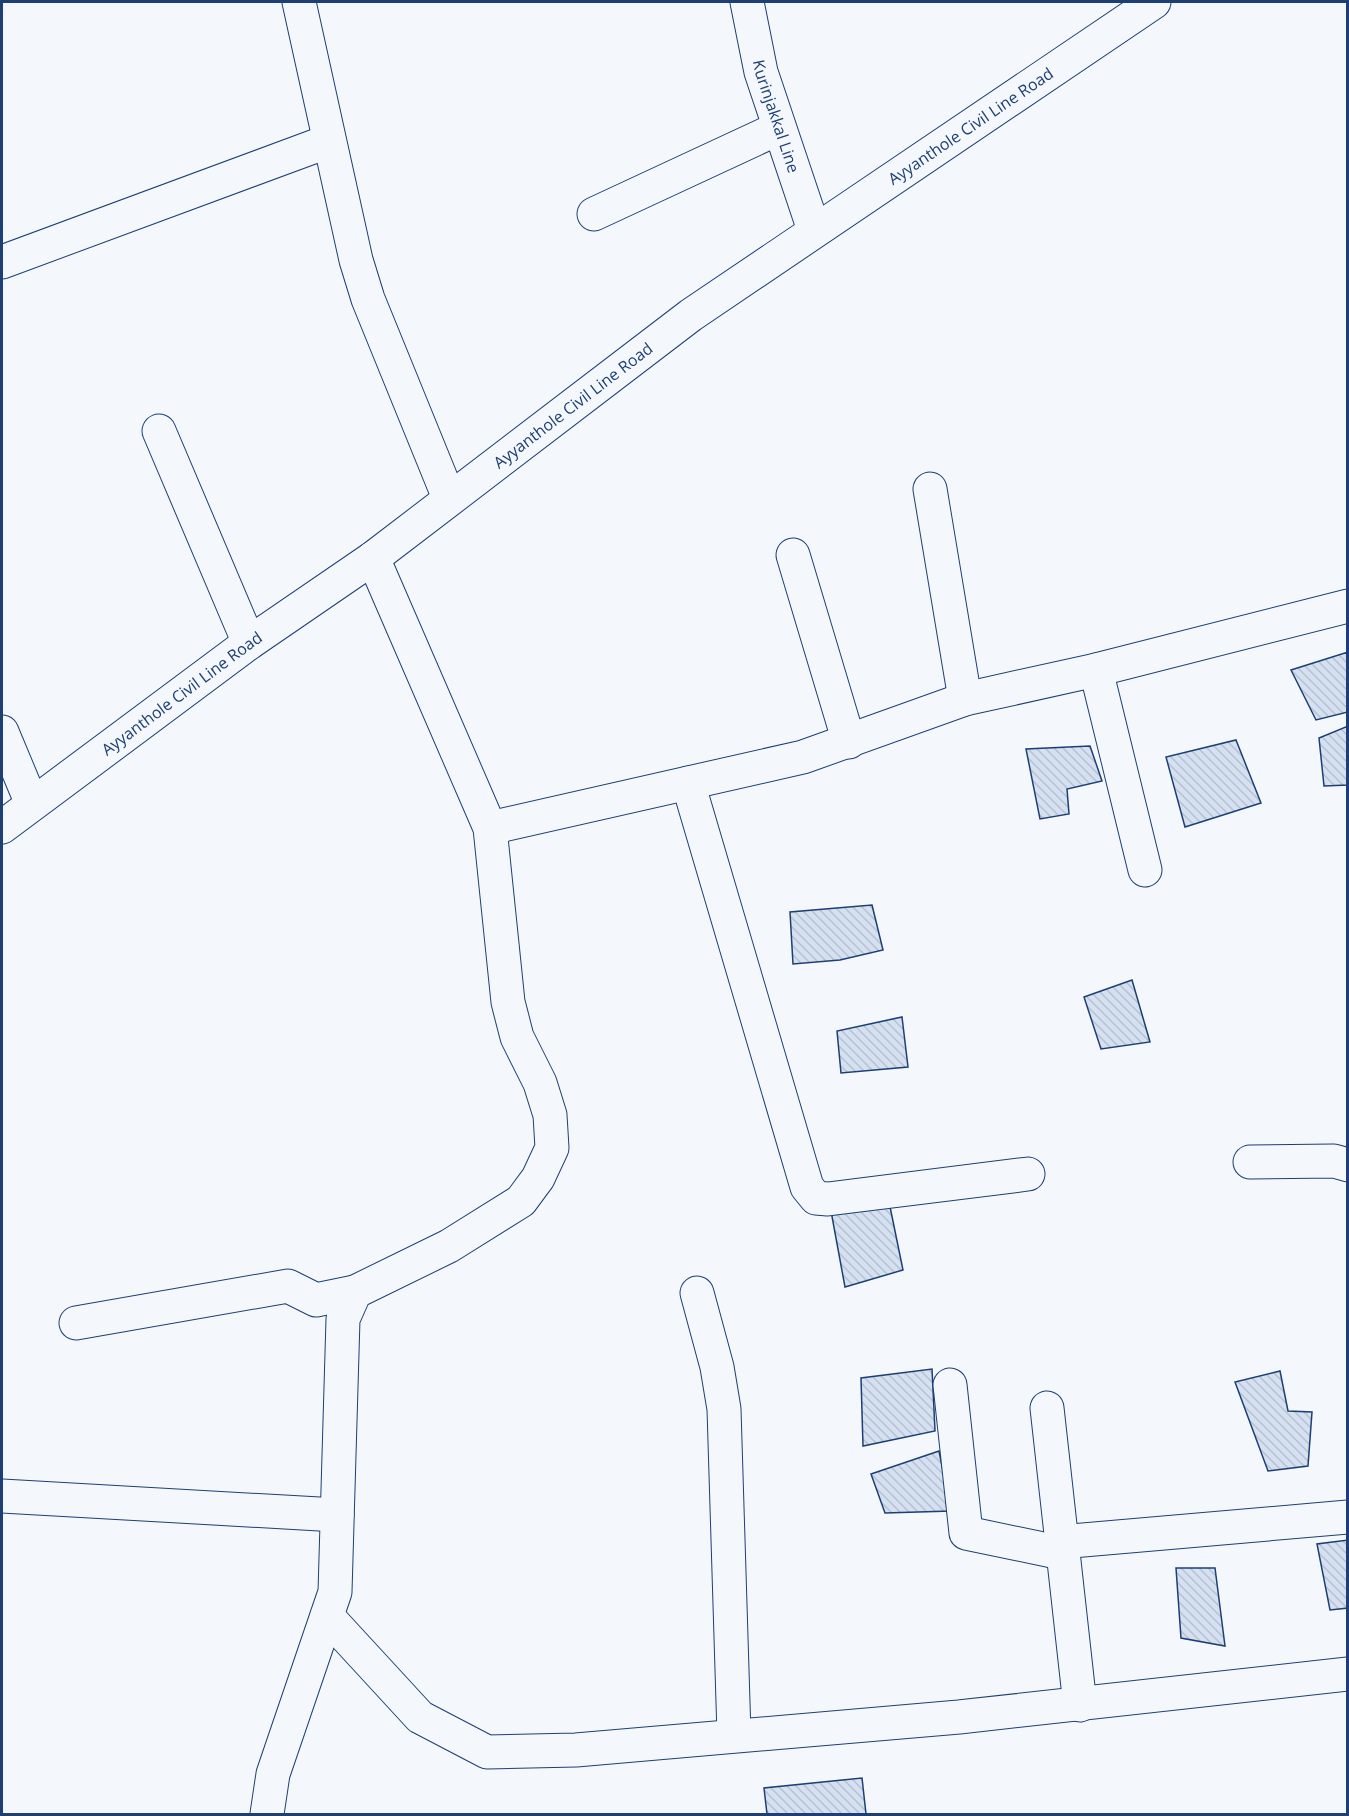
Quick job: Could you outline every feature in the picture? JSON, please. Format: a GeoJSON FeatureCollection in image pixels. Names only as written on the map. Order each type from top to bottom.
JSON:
{"type":"FeatureCollection","features":[{"type":"Feature","properties":{"kind":"street"},"geometry":{"type":"LineString","coordinates":[[299,2],[329,141],[368,299],[449,498]]}},
{"type":"Feature","properties":{"kind":"street","name":"Kurinjakkal Line"},"geometry":{"type":"LineString","coordinates":[[747,2],[761,72],[814,230]]}},
{"type":"Feature","properties":{"kind":"street","name":"Ayyanthole Civil Line Road"},"geometry":{"type":"LineString","coordinates":[[2,827],[249,643],[373,558],[691,315],[1154,2]]}},
{"type":"Feature","properties":{"kind":"street"},"geometry":{"type":"LineString","coordinates":[[594,214],[779,128]]}},
{"type":"Feature","properties":{"kind":"street"},"geometry":{"type":"LineString","coordinates":[[2,262],[329,141]]}},
{"type":"Feature","properties":{"kind":"street"},"geometry":{"type":"LineString","coordinates":[[159,431],[249,643]]}},
{"type":"Feature","properties":{"kind":"street"},"geometry":{"type":"LineString","coordinates":[[930,489],[965,699]]}},
{"type":"Feature","properties":{"kind":"street"},"geometry":{"type":"LineString","coordinates":[[794,555],[849,742]]}},
{"type":"Feature","properties":{"kind":"street"},"geometry":{"type":"LineString","coordinates":[[76,1323],[288,1286],[316,1300],[355,1292],[449,1246],[521,1201],[538,1178],[552,1148],[550,1115],[540,1083],[517,1038],[508,1002],[490,828],[373,558]]}},
{"type":"Feature","properties":{"kind":"street"},"geometry":{"type":"LineString","coordinates":[[490,828],[803,757],[965,699],[1096,670],[1347,606]]}},
{"type":"Feature","properties":{"kind":"street"},"geometry":{"type":"LineString","coordinates":[[1096,670],[1145,870]]}},
{"type":"Feature","properties":{"kind":"street"},"geometry":{"type":"LineString","coordinates":[[2,732],[32,804]]}},
{"type":"Feature","properties":{"kind":"street"},"geometry":{"type":"LineString","coordinates":[[688,783],[807,1187],[816,1198],[828,1199],[1028,1174]]}},
{"type":"Feature","properties":{"kind":"street"},"geometry":{"type":"LineString","coordinates":[[1250,1162],[1334,1161],[1347,1165]]}},
{"type":"Feature","properties":{"kind":"street"},"geometry":{"type":"LineString","coordinates":[[267,1815],[273,1774],[335,1592],[343,1319],[355,1292]]}},
{"type":"Feature","properties":{"kind":"street"},"geometry":{"type":"LineString","coordinates":[[697,1293],[717,1367],[724,1409],[734,1736]]}},
{"type":"Feature","properties":{"kind":"street"},"geometry":{"type":"LineString","coordinates":[[950,1385],[966,1533],[1061,1547],[1347,1517]]}},
{"type":"Feature","properties":{"kind":"street"},"geometry":{"type":"LineString","coordinates":[[1047,1408],[1080,1705]]}},
{"type":"Feature","properties":{"kind":"street"},"geometry":{"type":"LineString","coordinates":[[2,1496],[337,1515]]}},
{"type":"Feature","properties":{"kind":"street"},"geometry":{"type":"LineString","coordinates":[[327,1616],[420,1717],[487,1752],[576,1750],[1080,1705],[1347,1674]]}},
{"type":"Feature","properties":{"kind":"building"},"geometry":{"type":"Polygon","coordinates":[[[1348,652],[1348,712],[1316,720],[1291,670],[1348,652]]]}},
{"type":"Feature","properties":{"kind":"building"},"geometry":{"type":"Polygon","coordinates":[[[1348,726],[1348,785],[1324,786],[1319,738],[1348,726]]]}},
{"type":"Feature","properties":{"kind":"building"},"geometry":{"type":"Polygon","coordinates":[[[1236,740],[1261,803],[1185,827],[1166,757],[1236,740]]]}},
{"type":"Feature","properties":{"kind":"building"},"geometry":{"type":"Polygon","coordinates":[[[1090,746],[1102,781],[1067,789],[1069,814],[1040,819],[1026,749],[1090,746]]]}},
{"type":"Feature","properties":{"kind":"building"},"geometry":{"type":"Polygon","coordinates":[[[872,905],[883,950],[840,960],[793,964],[790,912],[872,905]]]}},
{"type":"Feature","properties":{"kind":"building"},"geometry":{"type":"Polygon","coordinates":[[[1132,980],[1150,1042],[1101,1049],[1084,997],[1132,980]]]}},
{"type":"Feature","properties":{"kind":"building"},"geometry":{"type":"Polygon","coordinates":[[[902,1017],[908,1067],[841,1073],[837,1031],[902,1017]]]}},
{"type":"Feature","properties":{"kind":"building"},"geometry":{"type":"Polygon","coordinates":[[[888,1197],[903,1270],[845,1287],[831,1211],[888,1197]]]}},
{"type":"Feature","properties":{"kind":"building"},"geometry":{"type":"Polygon","coordinates":[[[932,1369],[935,1431],[863,1446],[861,1378],[932,1369]]]}},
{"type":"Feature","properties":{"kind":"building"},"geometry":{"type":"Polygon","coordinates":[[[1280,1371],[1288,1411],[1312,1412],[1308,1466],[1268,1471],[1235,1382],[1280,1371]]]}},
{"type":"Feature","properties":{"kind":"building"},"geometry":{"type":"Polygon","coordinates":[[[939,1451],[951,1511],[885,1513],[871,1474],[939,1451]]]}},
{"type":"Feature","properties":{"kind":"building"},"geometry":{"type":"Polygon","coordinates":[[[1348,1540],[1348,1608],[1330,1610],[1317,1544],[1348,1540]]]}},
{"type":"Feature","properties":{"kind":"building"},"geometry":{"type":"Polygon","coordinates":[[[1176,1568],[1215,1568],[1225,1646],[1181,1638],[1176,1568]]]}},
{"type":"Feature","properties":{"kind":"building"},"geometry":{"type":"Polygon","coordinates":[[[862,1778],[866,1814],[767,1814],[764,1788],[862,1778]]]}}]}
